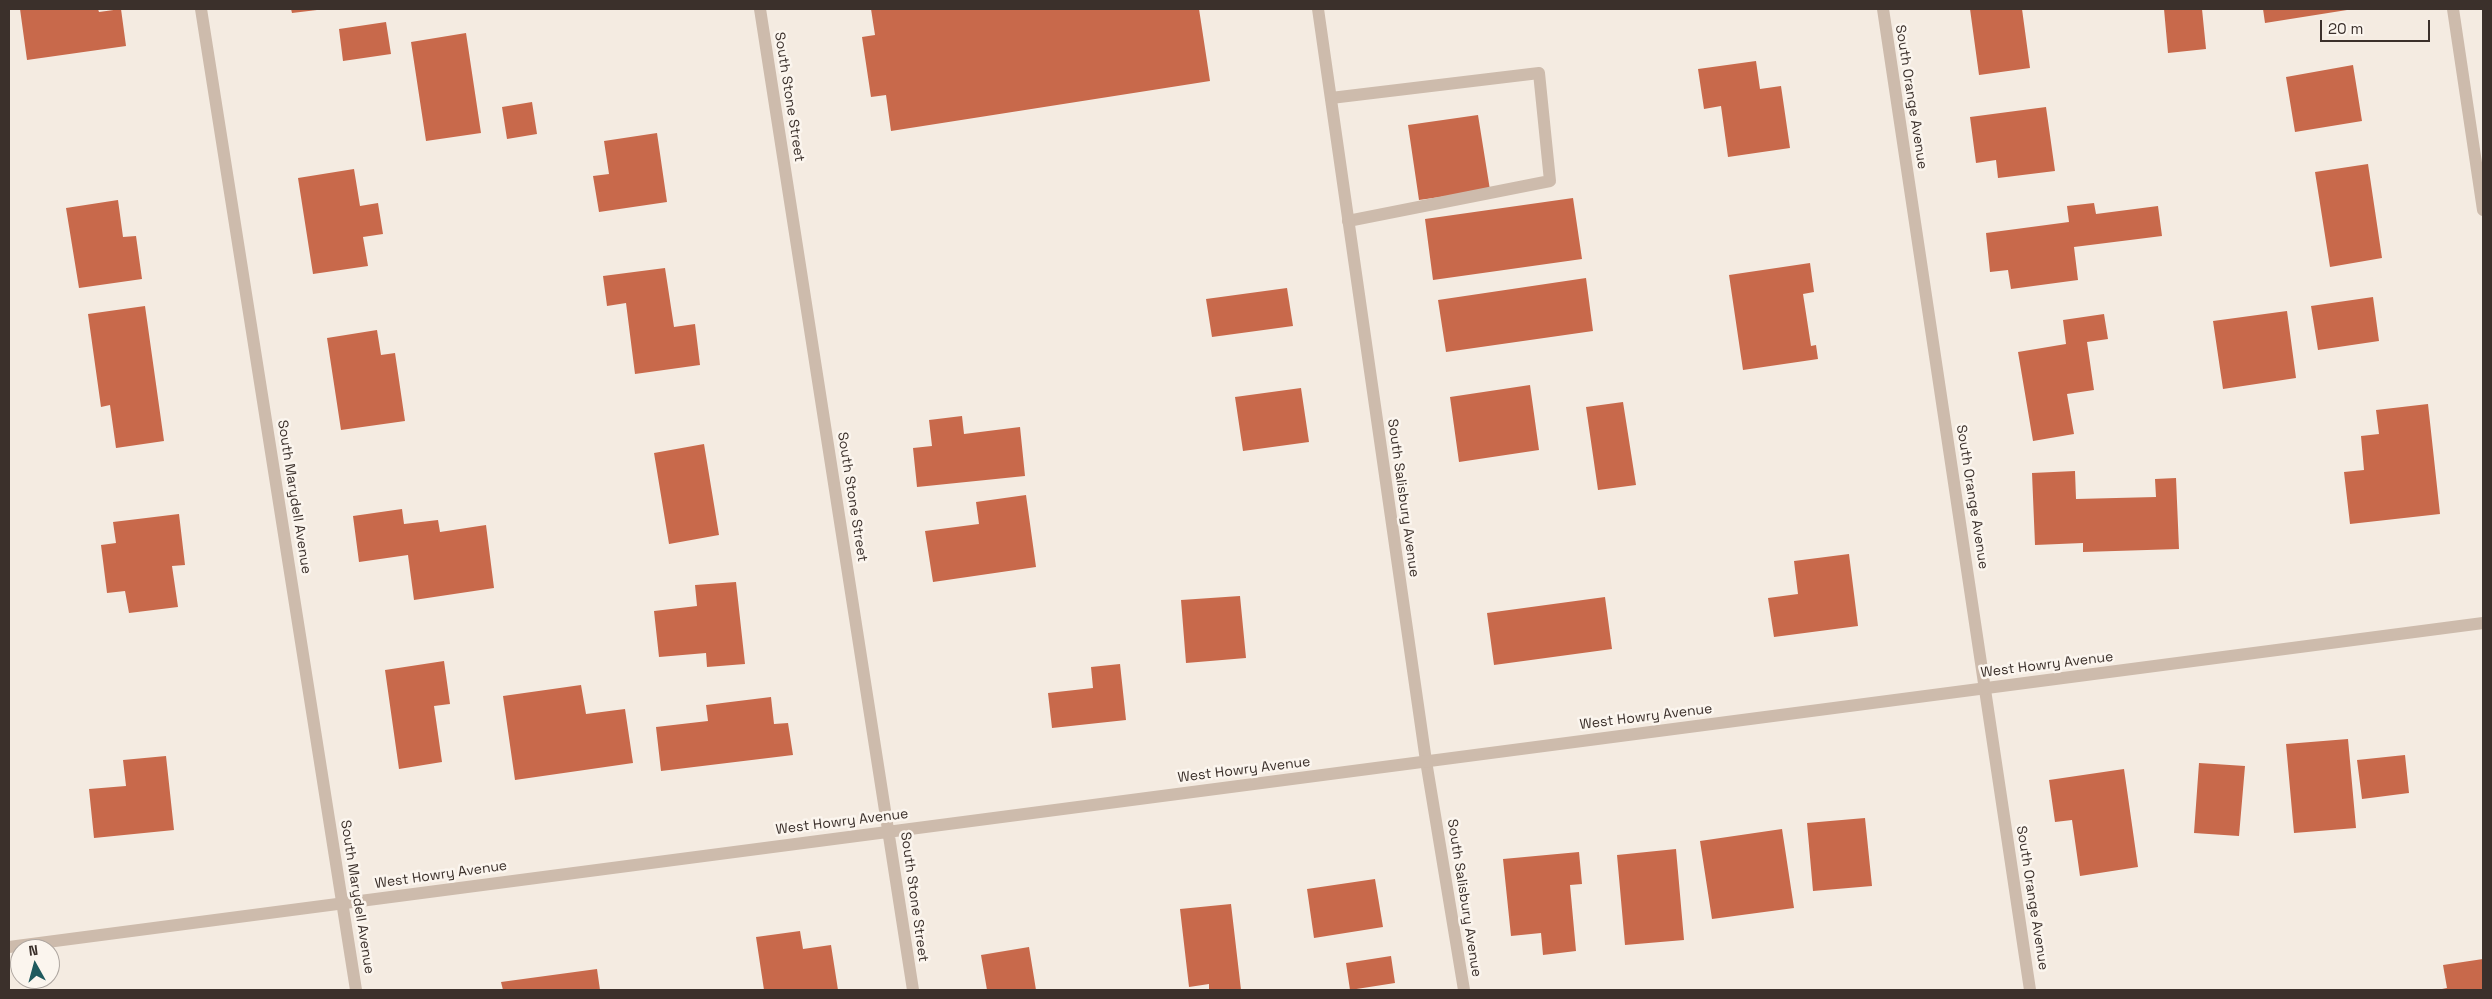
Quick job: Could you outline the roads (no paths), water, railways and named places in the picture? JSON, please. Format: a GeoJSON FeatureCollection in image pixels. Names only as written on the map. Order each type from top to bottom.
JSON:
{"type":"FeatureCollection","features":[{"type":"Feature","properties":{"kind":"street","name":"South Marydell Avenue"},"geometry":{"type":"LineString","coordinates":[[201,9],[344,903],[356,990]]}},
{"type":"Feature","properties":{"kind":"street","name":"South Stone Street"},"geometry":{"type":"LineString","coordinates":[[760,9],[889,831],[912,990]]}},
{"type":"Feature","properties":{"kind":"street","name":"South Salisbury Avenue"},"geometry":{"type":"LineString","coordinates":[[1318,9],[1426,761],[1464,990]]}},
{"type":"Feature","properties":{"kind":"street","name":"South Orange Avenue"},"geometry":{"type":"LineString","coordinates":[[1883,9],[2030,990]]}},
{"type":"Feature","properties":{"kind":"street"},"geometry":{"type":"LineString","coordinates":[[2453,9],[2483,210]]}},
{"type":"Feature","properties":{"kind":"street"},"geometry":{"type":"LineString","coordinates":[[1331,98],[1539,73],[1550,181],[1348,221]]}},
{"type":"Feature","properties":{"kind":"street","name":"West Howry Avenue"},"geometry":{"type":"LineString","coordinates":[[9,947],[2483,623]]}}]}
